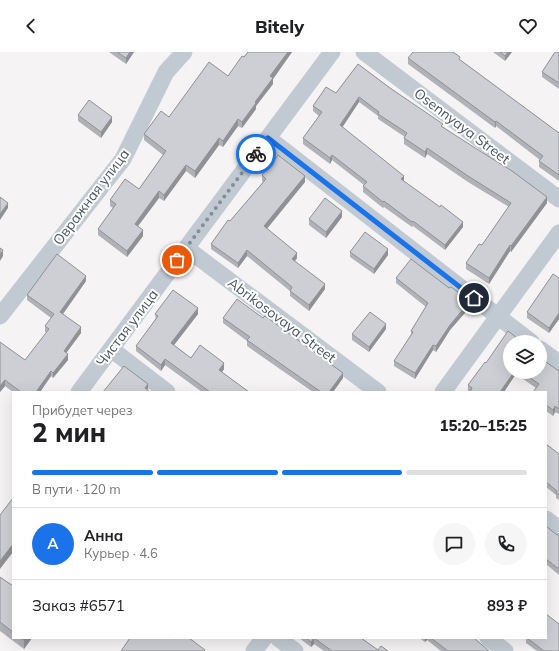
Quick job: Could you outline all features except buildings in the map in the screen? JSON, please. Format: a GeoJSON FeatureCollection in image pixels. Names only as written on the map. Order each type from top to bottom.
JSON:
{"type":"FeatureCollection","features":[{"type":"Feature","properties":{"kind":"street","name":"Овражная улица"},"geometry":{"type":"LineString","coordinates":[[0,316],[123,159],[166,72],[184,52]]}},
{"type":"Feature","properties":{"kind":"street","name":"Чистая улица"},"geometry":{"type":"LineString","coordinates":[[80,391],[332,52]]}},
{"type":"Feature","properties":{"kind":"street","name":"Osennyaya Street"},"geometry":{"type":"LineString","coordinates":[[364,52],[559,199]]}},
{"type":"Feature","properties":{"kind":"street"},"geometry":{"type":"LineString","coordinates":[[268,138],[522,335]]}},
{"type":"Feature","properties":{"kind":"street"},"geometry":{"type":"LineString","coordinates":[[444,391],[559,234]]}},
{"type":"Feature","properties":{"kind":"street","name":"Abrikosovaya Street"},"geometry":{"type":"LineString","coordinates":[[186,248],[377,391]]}},
{"type":"Feature","properties":{"kind":"street"},"geometry":{"type":"LineString","coordinates":[[111,349],[166,391]]}},
{"type":"Feature","properties":{"kind":"street"},"geometry":{"type":"LineString","coordinates":[[547,354],[559,363]]}},
{"type":"Feature","properties":{"kind":"street"},"geometry":{"type":"LineString","coordinates":[[547,520],[559,529]]}},
{"type":"Feature","properties":{"kind":"street"},"geometry":{"type":"LineString","coordinates":[[254,651],[263,639]]}},
{"type":"Feature","properties":{"kind":"street"},"geometry":{"type":"LineString","coordinates":[[279,639],[295,651]]}},
{"type":"Feature","properties":{"kind":"street"},"geometry":{"type":"LineString","coordinates":[[489,639],[505,651]]}},
{"type":"Feature","properties":{"kind":"way so far"},"geometry":{"type":"LineString","coordinates":[[177,260],[256,154]]}},
{"type":"Feature","properties":{"kind":"route"},"geometry":{"type":"LineString","coordinates":[[256,154],[268,138],[474,298]]}}]}
